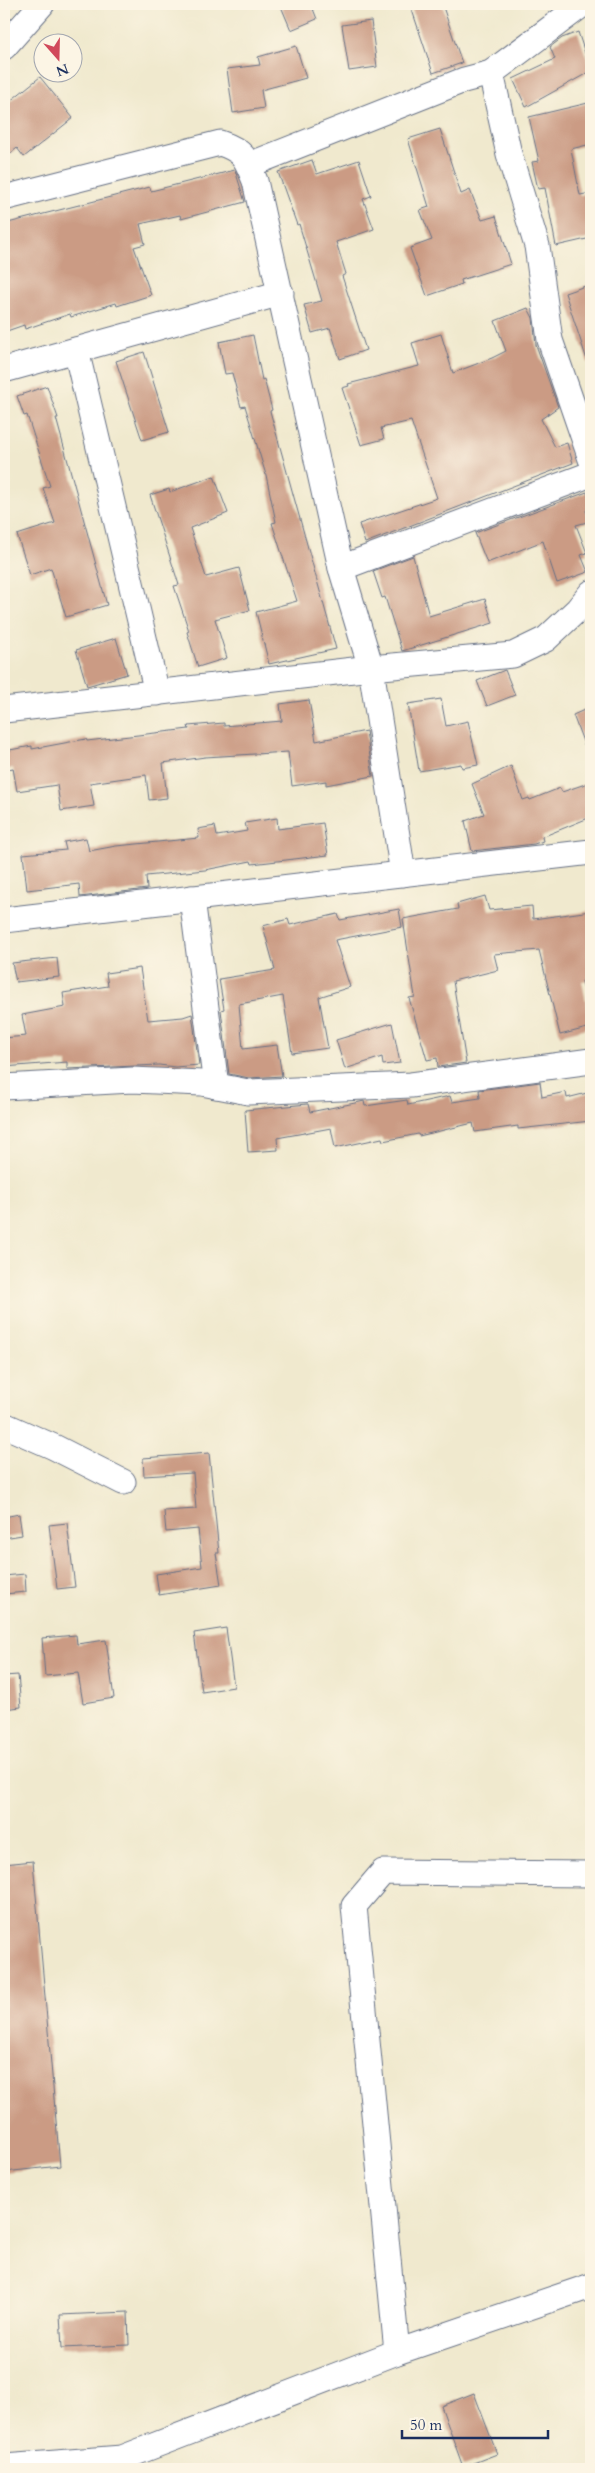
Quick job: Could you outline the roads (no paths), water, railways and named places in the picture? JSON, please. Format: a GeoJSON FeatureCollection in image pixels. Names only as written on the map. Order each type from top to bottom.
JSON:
{"type":"FeatureCollection","features":[{"type":"Feature","properties":{"kind":"street"},"geometry":{"type":"LineString","coordinates":[[4,47],[42,4]]}},
{"type":"Feature","properties":{"kind":"street"},"geometry":{"type":"LineString","coordinates":[[249,166],[464,80],[491,73],[583,4]]}},
{"type":"Feature","properties":{"kind":"street"},"geometry":{"type":"LineString","coordinates":[[491,73],[509,154],[536,246],[550,340],[591,460]]}},
{"type":"Feature","properties":{"kind":"street"},"geometry":{"type":"LineString","coordinates":[[4,198],[220,143],[238,149],[249,166],[255,181],[281,293],[341,568],[371,668],[403,874]]}},
{"type":"Feature","properties":{"kind":"street"},"geometry":{"type":"LineString","coordinates":[[4,370],[281,293]]}},
{"type":"Feature","properties":{"kind":"street"},"geometry":{"type":"LineString","coordinates":[[76,350],[157,692]]}},
{"type":"Feature","properties":{"kind":"street"},"geometry":{"type":"LineString","coordinates":[[341,568],[591,474]]}},
{"type":"Feature","properties":{"kind":"street"},"geometry":{"type":"LineString","coordinates":[[4,710],[371,668],[514,655],[546,639],[578,609],[591,593]]}},
{"type":"Feature","properties":{"kind":"street"},"geometry":{"type":"LineString","coordinates":[[4,919],[591,852]]}},
{"type":"Feature","properties":{"kind":"street"},"geometry":{"type":"LineString","coordinates":[[192,898],[216,1086]]}},
{"type":"Feature","properties":{"kind":"street"},"geometry":{"type":"LineString","coordinates":[[4,1087],[132,1080],[202,1083],[248,1092],[411,1085],[591,1061]]}},
{"type":"Feature","properties":{"kind":"street"},"geometry":{"type":"LineString","coordinates":[[4,1425],[54,1447],[123,1482]]}},
{"type":"Feature","properties":{"kind":"street"},"geometry":{"type":"LineString","coordinates":[[397,2352],[354,1906],[383,1872],[591,1874]]}},
{"type":"Feature","properties":{"kind":"street"},"geometry":{"type":"LineString","coordinates":[[4,2467],[123,2464],[397,2352],[591,2286]]}}]}
